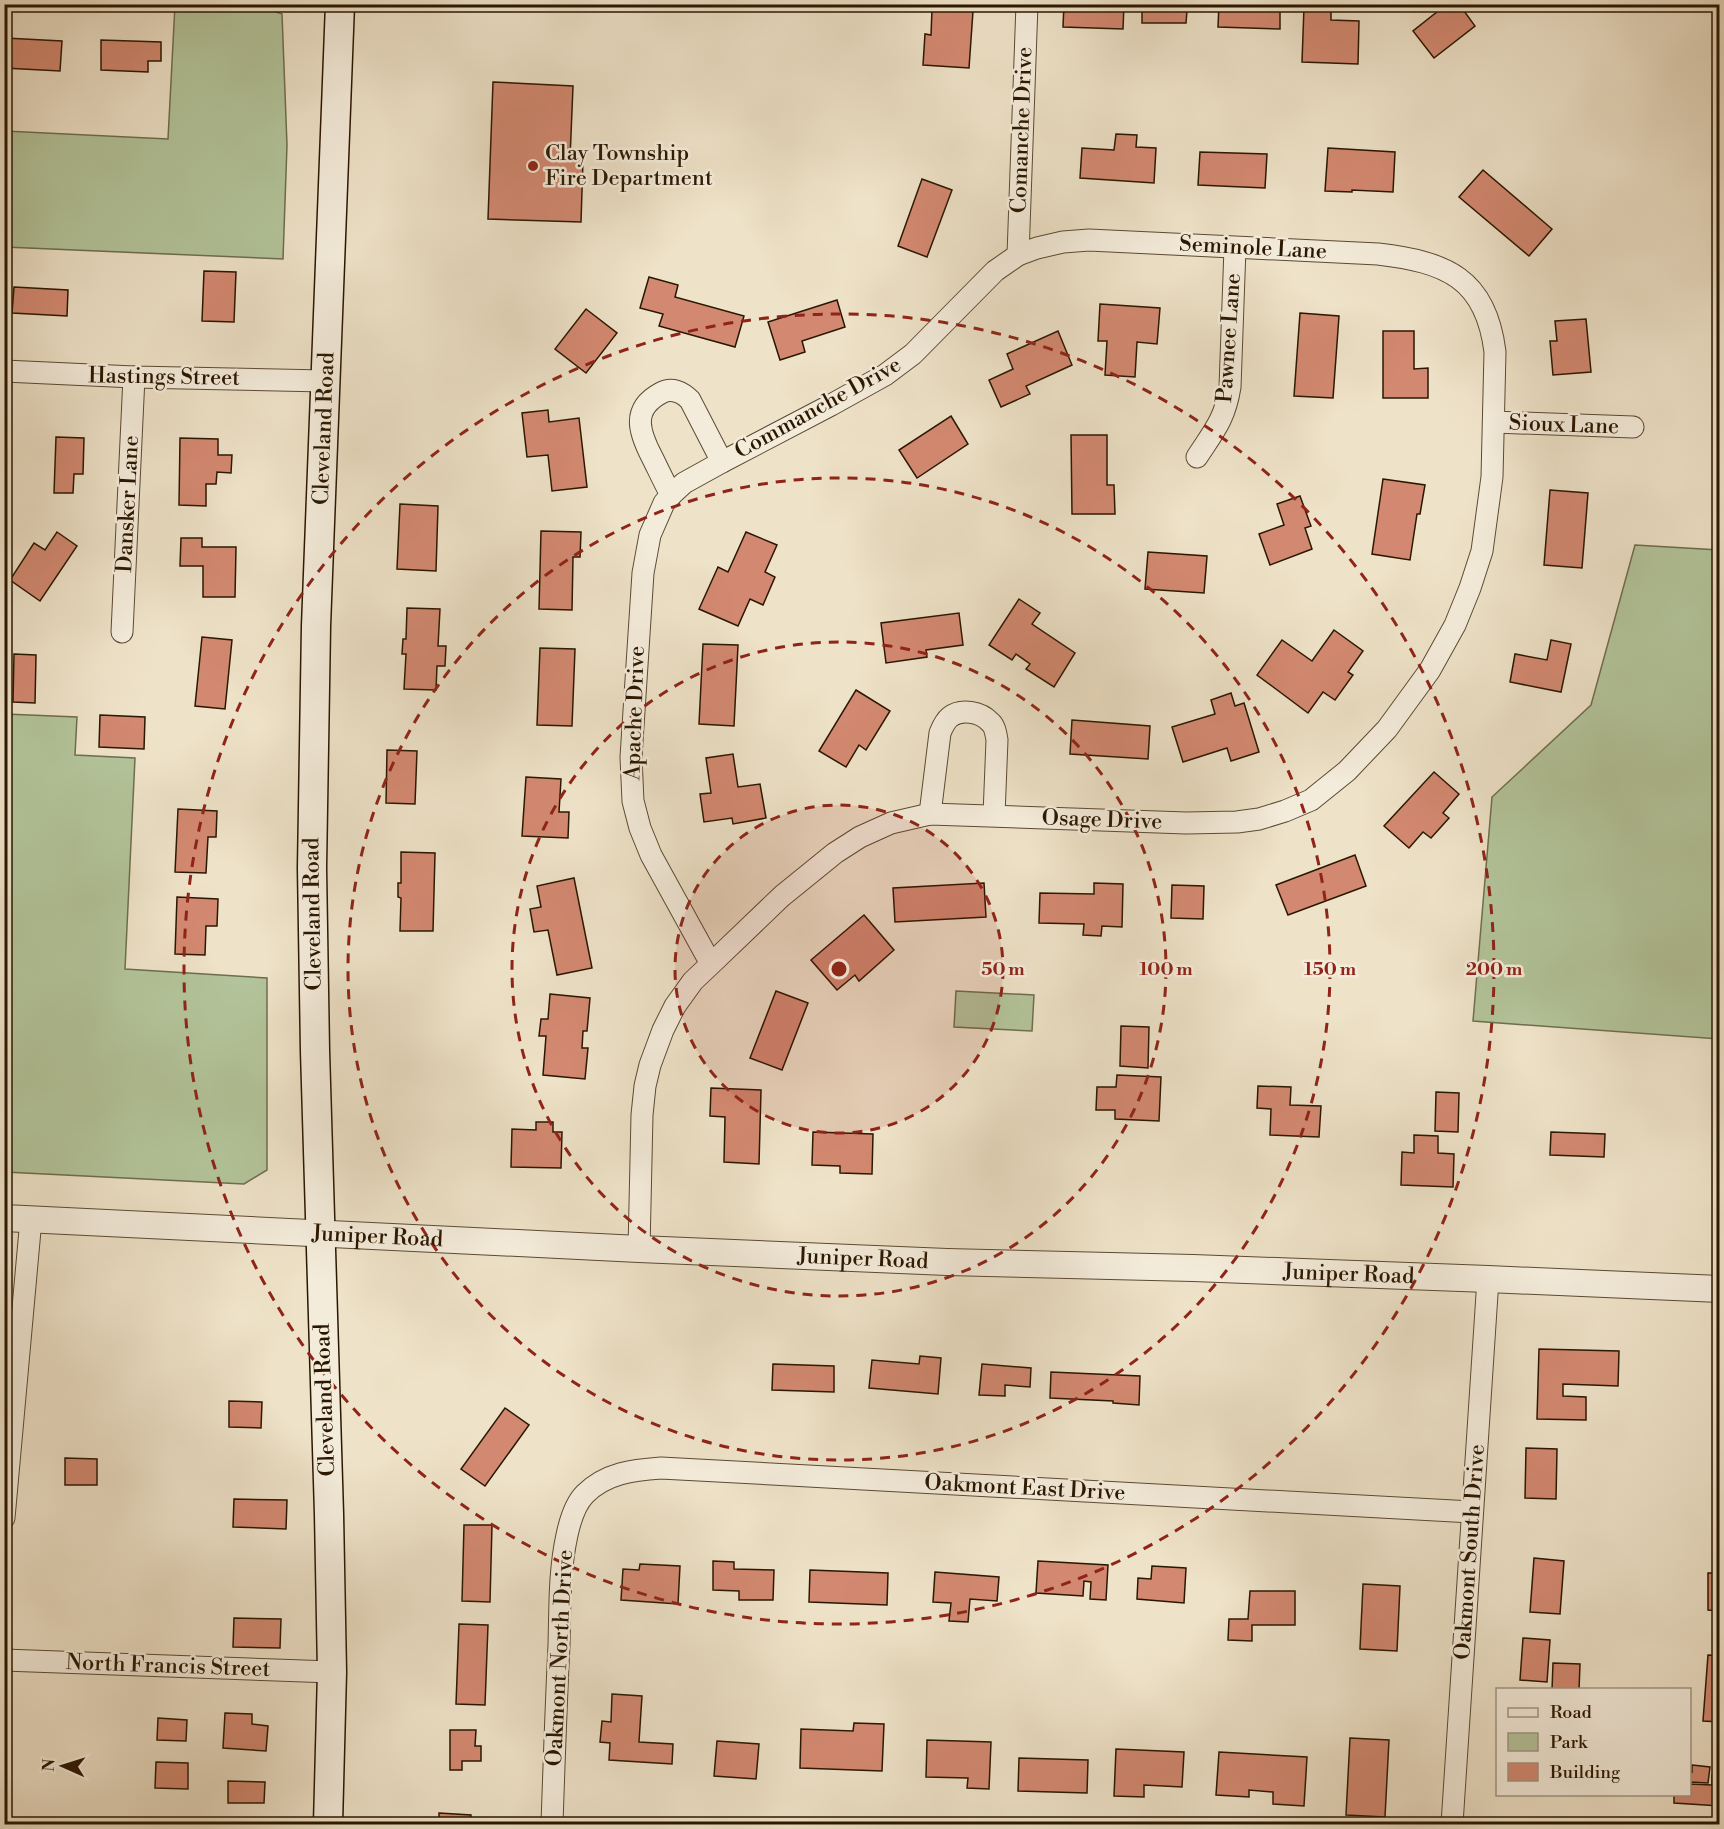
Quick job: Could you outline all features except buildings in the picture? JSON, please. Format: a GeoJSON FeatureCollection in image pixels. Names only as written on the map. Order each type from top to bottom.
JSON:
{"type":"FeatureCollection","features":[{"type":"Feature","properties":{"kind":"main road","name":"Cleveland Road"},"geometry":{"type":"LineString","coordinates":[[327,1824],[332,1672],[312,868],[317,615],[340,4]]}},
{"type":"Feature","properties":{"kind":"street","name":"Comanche Drive"},"geometry":{"type":"LineString","coordinates":[[1018,255],[1027,4]]}},
{"type":"Feature","properties":{"kind":"street","name":"Seminole Lane"},"geometry":{"type":"LineString","coordinates":[[1018,255],[1063,242],[1089,240],[1378,254],[1424,261],[1445,270],[1464,282],[1477,297]]}},
{"type":"Feature","properties":{"kind":"street","name":"Pawnee Lane"},"geometry":{"type":"LineString","coordinates":[[1197,457],[1220,423],[1228,400],[1235,248]]}},
{"type":"Feature","properties":{"kind":"street","name":"Commanche Drive"},"geometry":{"type":"LineString","coordinates":[[722,462],[885,375],[913,354],[995,271],[1018,255]]}},
{"type":"Feature","properties":{"kind":"street","name":"Osage Drive"},"geometry":{"type":"LineString","coordinates":[[711,964],[782,896],[835,853],[860,837],[891,823],[930,814],[1215,824],[1259,819],[1311,800],[1347,771],[1387,729],[1430,670],[1455,625],[1482,551],[1492,477],[1495,351],[1493,332],[1487,314],[1477,297]]}},
{"type":"Feature","properties":{"kind":"street","name":"Hastings Street"},"geometry":{"type":"LineString","coordinates":[[4,371],[134,377],[325,381]]}},
{"type":"Feature","properties":{"kind":"street","name":"Dansker Lane"},"geometry":{"type":"LineString","coordinates":[[122,632],[134,377]]}},
{"type":"Feature","properties":{"kind":"street"},"geometry":{"type":"LineString","coordinates":[[671,495],[640,428],[640,417],[645,406],[654,397],[666,390],[675,390],[686,395],[722,462]]}},
{"type":"Feature","properties":{"kind":"street","name":"Sioux Lane"},"geometry":{"type":"LineString","coordinates":[[1494,422],[1633,427]]}},
{"type":"Feature","properties":{"kind":"street","name":"Apache Drive"},"geometry":{"type":"LineString","coordinates":[[711,964],[651,855],[640,828],[633,801],[631,757],[643,573],[650,536],[657,517],[671,495],[684,483],[722,462]]}},
{"type":"Feature","properties":{"kind":"street"},"geometry":{"type":"LineString","coordinates":[[930,814],[940,733],[950,717],[961,712],[968,712],[978,714],[991,722],[996,733],[994,815]]}},
{"type":"Feature","properties":{"kind":"street"},"geometry":{"type":"LineString","coordinates":[[639,1249],[642,1115],[650,1065],[675,1006],[693,981],[711,964]]}},
{"type":"Feature","properties":{"kind":"street","name":"Juniper Road"},"geometry":{"type":"LineString","coordinates":[[4,1218],[947,1262],[1193,1268],[1719,1289]]}},
{"type":"Feature","properties":{"kind":"street"},"geometry":{"type":"LineString","coordinates":[[4,1518],[31,1219]]}},
{"type":"Feature","properties":{"kind":"street","name":"Oakmont South Drive"},"geometry":{"type":"LineString","coordinates":[[1452,1824],[1488,1279]]}},
{"type":"Feature","properties":{"kind":"street","name":"Oakmont East Drive"},"geometry":{"type":"LineString","coordinates":[[584,1495],[598,1483],[618,1473],[636,1469],[661,1468],[1472,1512]]}},
{"type":"Feature","properties":{"kind":"street","name":"Oakmont North Drive"},"geometry":{"type":"LineString","coordinates":[[552,1824],[563,1566],[572,1514],[584,1495]]}},
{"type":"Feature","properties":{"kind":"street","name":"North Francis Street"},"geometry":{"type":"LineString","coordinates":[[4,1660],[332,1672]]}},
{"type":"Feature","properties":{"kind":"green space"},"geometry":{"type":"Polygon","coordinates":[[[175,5],[258,5],[282,14],[287,145],[283,259],[5,247],[5,131],[168,139],[175,5]]]}},
{"type":"Feature","properties":{"kind":"green space"},"geometry":{"type":"Polygon","coordinates":[[[1635,545],[1719,550],[1719,1039],[1473,1021],[1492,797],[1591,705],[1635,545]]]}},
{"type":"Feature","properties":{"kind":"green space"},"geometry":{"type":"Polygon","coordinates":[[[5,714],[77,717],[75,755],[135,758],[125,969],[267,978],[267,1170],[244,1184],[5,1172],[5,714]]]}},
{"type":"Feature","properties":{"kind":"green space"},"geometry":{"type":"Polygon","coordinates":[[[956,991],[1034,995],[1032,1031],[954,1027],[956,991]]]}},
{"type":"Feature","properties":{"kind":"place","name":"Clay Township Fire Department"},"geometry":{"type":"Point","coordinates":[533,166]}}]}
